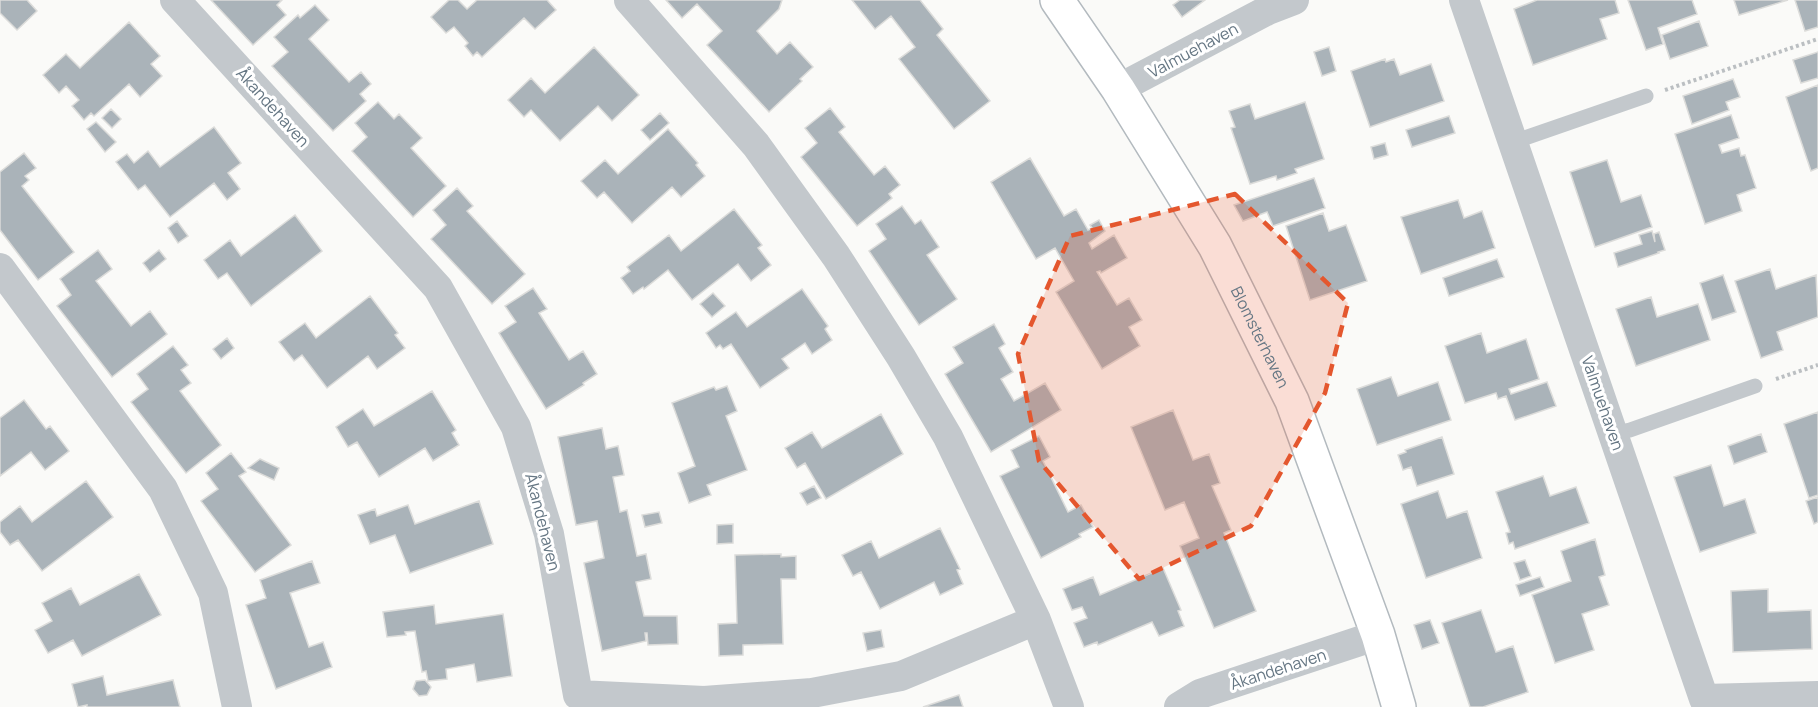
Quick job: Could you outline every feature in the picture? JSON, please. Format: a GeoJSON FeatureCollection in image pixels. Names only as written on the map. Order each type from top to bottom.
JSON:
{"type":"FeatureCollection","features":[{"type":"Feature","properties":{"kind":"street","name":"Åkandehaven"},"geometry":{"type":"LineString","coordinates":[[175,0],[438,288],[516,427],[549,534],[578,695],[704,701],[812,693],[900,676],[1036,620]]}},
{"type":"Feature","properties":{"kind":"street"},"geometry":{"type":"LineString","coordinates":[[629,0],[756,145],[836,256],[901,357],[948,437],[1036,620],[1069,707]]}},
{"type":"Feature","properties":{"kind":"street","name":"Blomsterhaven"},"geometry":{"type":"LineString","coordinates":[[1057,0],[1118,89],[1215,246],[1292,401],[1378,635],[1399,707]]}},
{"type":"Feature","properties":{"kind":"street","name":"Valmuehaven"},"geometry":{"type":"LineString","coordinates":[[1464,0],[1704,699],[1818,696]]}},
{"type":"Feature","properties":{"kind":"street","name":"Valmuehaven"},"geometry":{"type":"LineString","coordinates":[[1118,89],[1274,3]]}},
{"type":"Feature","properties":{"kind":"street"},"geometry":{"type":"LineString","coordinates":[[0,268],[163,489],[213,593],[237,707]]}},
{"type":"Feature","properties":{"kind":"street","name":"Åkandehaven"},"geometry":{"type":"LineString","coordinates":[[1179,707],[1200,694],[1378,635]]}},
{"type":"Feature","properties":{"kind":"lane"},"geometry":{"type":"LineString","coordinates":[[1513,142],[1646,96]]}},
{"type":"Feature","properties":{"kind":"lane"},"geometry":{"type":"LineString","coordinates":[[1613,434],[1755,387]]}},
{"type":"Feature","properties":{"kind":"path"},"geometry":{"type":"LineString","coordinates":[[1646,96],[1818,39]]}},
{"type":"Feature","properties":{"kind":"path"},"geometry":{"type":"LineString","coordinates":[[1755,387],[1818,365]]}},
{"type":"Feature","properties":{"kind":"highlighted area"},"geometry":{"type":"Polygon","coordinates":[[[1235,194],[1348,303],[1325,393],[1251,526],[1139,579],[1039,461],[1018,354],[1070,236],[1235,194]]]}},
{"type":"Feature","properties":{"kind":"building"},"geometry":{"type":"Polygon","coordinates":[[[0,0],[27,0],[37,11],[17,30],[0,13],[0,0]]]}},
{"type":"Feature","properties":{"kind":"building"},"geometry":{"type":"Polygon","coordinates":[[[211,0],[282,0],[277,5],[286,15],[253,45],[211,0]]]}},
{"type":"Feature","properties":{"kind":"building"},"geometry":{"type":"Polygon","coordinates":[[[449,0],[458,0],[467,9],[477,0],[547,0],[556,10],[535,29],[524,18],[482,57],[477,52],[473,56],[465,46],[468,43],[454,27],[446,33],[431,17],[449,0]]]}},
{"type":"Feature","properties":{"kind":"building"},"geometry":{"type":"Polygon","coordinates":[[[666,0],[782,0],[779,9],[757,31],[777,54],[790,42],[813,67],[800,79],[802,81],[769,112],[707,45],[722,31],[697,4],[682,18],[666,0]]]}},
{"type":"Feature","properties":{"kind":"building"},"geometry":{"type":"Polygon","coordinates":[[[852,0],[920,0],[943,29],[937,35],[990,101],[954,129],[899,59],[915,47],[891,16],[875,29],[852,0]]]}},
{"type":"Feature","properties":{"kind":"building"},"geometry":{"type":"Polygon","coordinates":[[[1180,0],[1205,0],[1182,17],[1173,5],[1180,0]]]}},
{"type":"Feature","properties":{"kind":"building"},"geometry":{"type":"Polygon","coordinates":[[[1537,0],[1615,0],[1619,13],[1600,19],[1607,39],[1533,65],[1514,9],[1537,0]]]}},
{"type":"Feature","properties":{"kind":"building"},"geometry":{"type":"Polygon","coordinates":[[[1628,0],[1692,0],[1697,14],[1658,28],[1663,44],[1646,50],[1628,0]]]}},
{"type":"Feature","properties":{"kind":"building"},"geometry":{"type":"Polygon","coordinates":[[[1734,0],[1788,0],[1739,15],[1734,0]]]}},
{"type":"Feature","properties":{"kind":"building"},"geometry":{"type":"Polygon","coordinates":[[[1795,0],[1818,0],[1818,27],[1805,31],[1795,0]]]}},
{"type":"Feature","properties":{"kind":"building"},"geometry":{"type":"Polygon","coordinates":[[[315,5],[329,20],[309,39],[349,82],[361,72],[371,84],[360,94],[366,101],[333,131],[272,66],[288,52],[274,37],[298,15],[300,18],[315,5]]]}},
{"type":"Feature","properties":{"kind":"building"},"geometry":{"type":"Polygon","coordinates":[[[1699,21],[1708,46],[1670,59],[1662,35],[1699,21]]]}},
{"type":"Feature","properties":{"kind":"building"},"geometry":{"type":"Polygon","coordinates":[[[129,22],[160,56],[151,64],[162,76],[140,97],[129,84],[94,116],[91,113],[84,120],[72,106],[79,100],[66,86],[59,93],[43,75],[66,54],[80,68],[129,22]]]}},
{"type":"Feature","properties":{"kind":"building"},"geometry":{"type":"Polygon","coordinates":[[[594,47],[639,95],[612,121],[598,106],[560,141],[531,110],[524,117],[508,100],[531,78],[545,93],[594,47]]]}},
{"type":"Feature","properties":{"kind":"building"},"geometry":{"type":"Polygon","coordinates":[[[1329,47],[1336,71],[1322,76],[1314,52],[1329,47]]]}},
{"type":"Feature","properties":{"kind":"building"},"geometry":{"type":"Polygon","coordinates":[[[1818,52],[1818,78],[1801,83],[1793,60],[1818,52]]]}},
{"type":"Feature","properties":{"kind":"building"},"geometry":{"type":"Polygon","coordinates":[[[1385,59],[1386,62],[1394,59],[1400,75],[1431,64],[1444,101],[1370,127],[1351,71],[1385,59]]]}},
{"type":"Feature","properties":{"kind":"building"},"geometry":{"type":"Polygon","coordinates":[[[1733,79],[1740,97],[1726,102],[1729,110],[1692,124],[1683,96],[1733,79]]]}},
{"type":"Feature","properties":{"kind":"building"},"geometry":{"type":"Polygon","coordinates":[[[1818,85],[1818,168],[1811,171],[1786,97],[1818,85]]]}},
{"type":"Feature","properties":{"kind":"building"},"geometry":{"type":"Polygon","coordinates":[[[378,102],[394,119],[399,114],[422,138],[411,148],[446,186],[413,217],[352,151],[367,137],[355,123],[378,102]]]}},
{"type":"Feature","properties":{"kind":"building"},"geometry":{"type":"Polygon","coordinates":[[[1305,102],[1324,159],[1295,169],[1297,173],[1277,180],[1276,176],[1250,184],[1231,128],[1235,127],[1229,111],[1250,104],[1255,119],[1305,102]]]}},
{"type":"Feature","properties":{"kind":"building"},"geometry":{"type":"Polygon","coordinates":[[[830,108],[845,127],[839,132],[874,175],[885,166],[900,185],[889,194],[892,198],[857,226],[801,157],[817,143],[805,128],[830,108]]]}},
{"type":"Feature","properties":{"kind":"building"},"geometry":{"type":"Polygon","coordinates":[[[111,109],[121,119],[112,128],[102,118],[111,109]]]}},
{"type":"Feature","properties":{"kind":"building"},"geometry":{"type":"Polygon","coordinates":[[[660,113],[669,123],[650,140],[641,130],[660,113]]]}},
{"type":"Feature","properties":{"kind":"building"},"geometry":{"type":"Polygon","coordinates":[[[1731,115],[1739,138],[1719,145],[1722,153],[1739,148],[1741,156],[1745,155],[1756,188],[1737,195],[1742,211],[1705,224],[1675,134],[1731,115]]]}},
{"type":"Feature","properties":{"kind":"building"},"geometry":{"type":"Polygon","coordinates":[[[1449,116],[1455,133],[1412,147],[1406,130],[1449,116]]]}},
{"type":"Feature","properties":{"kind":"building"},"geometry":{"type":"Polygon","coordinates":[[[96,122],[116,142],[105,152],[87,129],[96,122]]]}},
{"type":"Feature","properties":{"kind":"building"},"geometry":{"type":"Polygon","coordinates":[[[214,127],[241,163],[228,173],[240,189],[227,200],[214,183],[170,217],[145,185],[138,190],[116,162],[127,154],[134,163],[148,151],[160,167],[214,127]]]}},
{"type":"Feature","properties":{"kind":"building"},"geometry":{"type":"Polygon","coordinates":[[[668,129],[698,163],[696,165],[705,176],[681,197],[672,187],[632,223],[604,192],[597,198],[581,181],[605,160],[618,174],[668,129]]]}},
{"type":"Feature","properties":{"kind":"building"},"geometry":{"type":"Polygon","coordinates":[[[1385,143],[1388,155],[1374,159],[1371,147],[1385,143]]]}},
{"type":"Feature","properties":{"kind":"building"},"geometry":{"type":"Polygon","coordinates":[[[24,153],[36,168],[25,176],[29,180],[22,186],[74,252],[38,280],[0,230],[0,172],[24,153]]]}},
{"type":"Feature","properties":{"kind":"building"},"geometry":{"type":"Polygon","coordinates":[[[1030,158],[1064,216],[1076,209],[1088,230],[1092,228],[1090,225],[1099,220],[1105,231],[1089,243],[1092,249],[1114,235],[1127,258],[1101,273],[1097,272],[1117,305],[1129,298],[1142,320],[1129,327],[1140,346],[1102,369],[1056,292],[1074,281],[1055,248],[1036,259],[991,182],[1030,158]]]}},
{"type":"Feature","properties":{"kind":"building"},"geometry":{"type":"Polygon","coordinates":[[[1607,160],[1621,202],[1641,195],[1652,227],[1595,247],[1570,172],[1607,160]]]}},
{"type":"Feature","properties":{"kind":"building"},"geometry":{"type":"Polygon","coordinates":[[[1314,178],[1325,208],[1273,226],[1267,212],[1243,221],[1234,205],[1314,178]]]}},
{"type":"Feature","properties":{"kind":"building"},"geometry":{"type":"Polygon","coordinates":[[[457,188],[473,206],[467,211],[525,274],[492,304],[431,239],[446,225],[433,210],[457,188]]]}},
{"type":"Feature","properties":{"kind":"building"},"geometry":{"type":"Polygon","coordinates":[[[1458,200],[1464,218],[1482,211],[1495,248],[1421,274],[1401,217],[1458,200]]]}},
{"type":"Feature","properties":{"kind":"building"},"geometry":{"type":"Polygon","coordinates":[[[902,206],[915,224],[921,220],[939,247],[927,255],[957,299],[919,325],[869,251],[886,239],[876,224],[902,206]]]}},
{"type":"Feature","properties":{"kind":"building"},"geometry":{"type":"Polygon","coordinates":[[[734,209],[762,245],[758,248],[771,265],[751,281],[738,264],[692,300],[668,270],[644,289],[643,287],[633,294],[621,278],[630,271],[627,267],[669,235],[681,251],[734,209]]]}},
{"type":"Feature","properties":{"kind":"building"},"geometry":{"type":"Polygon","coordinates":[[[1323,213],[1329,231],[1346,225],[1367,281],[1310,300],[1286,226],[1323,213]]]}},
{"type":"Feature","properties":{"kind":"building"},"geometry":{"type":"Polygon","coordinates":[[[295,215],[322,251],[251,306],[227,273],[218,279],[204,260],[230,240],[241,256],[295,215]]]}},
{"type":"Feature","properties":{"kind":"building"},"geometry":{"type":"Polygon","coordinates":[[[177,221],[188,236],[178,243],[168,228],[177,221]]]}},
{"type":"Feature","properties":{"kind":"building"},"geometry":{"type":"Polygon","coordinates":[[[1652,231],[1655,242],[1654,234],[1659,232],[1665,250],[1618,267],[1614,253],[1642,244],[1639,235],[1652,231]]]}},
{"type":"Feature","properties":{"kind":"building"},"geometry":{"type":"Polygon","coordinates":[[[98,250],[112,269],[96,281],[131,326],[150,311],[167,334],[112,377],[57,306],[71,295],[60,279],[98,250]]]}},
{"type":"Feature","properties":{"kind":"building"},"geometry":{"type":"Polygon","coordinates":[[[159,250],[166,259],[150,272],[143,263],[159,250]]]}},
{"type":"Feature","properties":{"kind":"building"},"geometry":{"type":"Polygon","coordinates":[[[1497,259],[1504,277],[1449,296],[1443,278],[1497,259]]]}},
{"type":"Feature","properties":{"kind":"building"},"geometry":{"type":"Polygon","coordinates":[[[1770,269],[1776,289],[1816,275],[1818,317],[1777,332],[1783,350],[1761,358],[1735,281],[1770,269]]]}},
{"type":"Feature","properties":{"kind":"building"},"geometry":{"type":"Polygon","coordinates":[[[1723,275],[1736,312],[1712,320],[1700,283],[1723,275]]]}},
{"type":"Feature","properties":{"kind":"building"},"geometry":{"type":"Polygon","coordinates":[[[533,288],[547,309],[539,313],[569,360],[583,351],[597,374],[546,409],[499,333],[516,322],[505,306],[533,288]]]}},
{"type":"Feature","properties":{"kind":"building"},"geometry":{"type":"Polygon","coordinates":[[[802,289],[828,326],[825,329],[832,340],[812,354],[805,343],[782,359],[789,368],[760,388],[731,344],[723,349],[720,345],[716,348],[706,333],[736,312],[747,327],[802,289]]]}},
{"type":"Feature","properties":{"kind":"building"},"geometry":{"type":"Polygon","coordinates":[[[713,293],[725,306],[712,317],[700,304],[713,293]]]}},
{"type":"Feature","properties":{"kind":"building"},"geometry":{"type":"Polygon","coordinates":[[[370,296],[398,333],[395,335],[405,348],[377,369],[368,356],[327,388],[302,355],[294,361],[279,342],[305,323],[316,338],[370,296]]]}},
{"type":"Feature","properties":{"kind":"building"},"geometry":{"type":"Polygon","coordinates":[[[1651,297],[1657,317],[1698,304],[1710,340],[1636,366],[1616,309],[1651,297]]]}},
{"type":"Feature","properties":{"kind":"building"},"geometry":{"type":"Polygon","coordinates":[[[994,324],[1005,344],[999,348],[1013,372],[1001,379],[1014,401],[1045,383],[1061,410],[991,452],[945,374],[963,363],[953,347],[994,324]]]}},
{"type":"Feature","properties":{"kind":"building"},"geometry":{"type":"Polygon","coordinates":[[[1481,333],[1487,353],[1526,339],[1539,379],[1509,389],[1511,394],[1547,382],[1556,406],[1515,420],[1506,396],[1498,399],[1496,393],[1465,403],[1445,346],[1481,333]]]}},
{"type":"Feature","properties":{"kind":"building"},"geometry":{"type":"Polygon","coordinates":[[[227,338],[234,348],[221,359],[213,349],[227,338]]]}},
{"type":"Feature","properties":{"kind":"building"},"geometry":{"type":"Polygon","coordinates":[[[173,346],[188,365],[181,370],[191,383],[180,391],[221,445],[186,473],[131,402],[148,389],[137,374],[173,346]]]}},
{"type":"Feature","properties":{"kind":"building"},"geometry":{"type":"Polygon","coordinates":[[[1391,377],[1398,396],[1438,382],[1451,420],[1377,445],[1357,389],[1391,377]]]}},
{"type":"Feature","properties":{"kind":"building"},"geometry":{"type":"Polygon","coordinates":[[[727,386],[737,411],[726,416],[747,470],[707,485],[711,495],[689,503],[678,473],[695,466],[672,403],[714,387],[716,390],[727,386]]]}},
{"type":"Feature","properties":{"kind":"building"},"geometry":{"type":"Polygon","coordinates":[[[432,391],[456,430],[452,433],[459,445],[433,461],[425,448],[379,477],[357,442],[348,447],[336,427],[363,409],[374,426],[432,391]]]}},
{"type":"Feature","properties":{"kind":"building"},"geometry":{"type":"Polygon","coordinates":[[[24,400],[46,429],[50,426],[69,451],[45,470],[31,452],[0,476],[0,418],[24,400]]]}},
{"type":"Feature","properties":{"kind":"building"},"geometry":{"type":"Polygon","coordinates":[[[1173,410],[1193,460],[1209,454],[1220,483],[1212,486],[1231,530],[1224,533],[1256,611],[1214,628],[1180,546],[1199,538],[1184,502],[1165,510],[1131,427],[1173,410]]]}},
{"type":"Feature","properties":{"kind":"building"},"geometry":{"type":"Polygon","coordinates":[[[1818,412],[1818,495],[1809,498],[1784,424],[1818,412]]]}},
{"type":"Feature","properties":{"kind":"building"},"geometry":{"type":"Polygon","coordinates":[[[881,414],[903,454],[826,499],[805,463],[797,468],[785,448],[812,432],[822,448],[881,414]]]}},
{"type":"Feature","properties":{"kind":"building"},"geometry":{"type":"Polygon","coordinates":[[[602,428],[606,449],[618,446],[624,475],[613,477],[620,512],[627,510],[637,556],[646,554],[651,579],[636,582],[644,616],[677,616],[678,644],[648,645],[647,633],[645,633],[646,641],[602,651],[584,563],[604,558],[597,521],[576,525],[558,437],[602,428]]]}},
{"type":"Feature","properties":{"kind":"building"},"geometry":{"type":"Polygon","coordinates":[[[1761,434],[1767,452],[1734,464],[1728,446],[1761,434]]]}},
{"type":"Feature","properties":{"kind":"building"},"geometry":{"type":"Polygon","coordinates":[[[1039,436],[1050,457],[1043,461],[1068,512],[1081,505],[1093,527],[1079,534],[1081,537],[1041,558],[1000,476],[1019,467],[1011,450],[1039,436]]]}},
{"type":"Feature","properties":{"kind":"building"},"geometry":{"type":"Polygon","coordinates":[[[1442,437],[1454,474],[1417,486],[1411,467],[1403,470],[1398,455],[1406,452],[1405,450],[1442,437]]]}},
{"type":"Feature","properties":{"kind":"building"},"geometry":{"type":"Polygon","coordinates":[[[231,453],[246,472],[239,476],[291,545],[255,572],[201,501],[218,489],[206,473],[231,453]]]}},
{"type":"Feature","properties":{"kind":"building"},"geometry":{"type":"Polygon","coordinates":[[[260,459],[279,468],[274,480],[248,468],[260,459]]]}},
{"type":"Feature","properties":{"kind":"building"},"geometry":{"type":"Polygon","coordinates":[[[1711,465],[1724,506],[1745,499],[1756,533],[1700,552],[1674,477],[1711,465]]]}},
{"type":"Feature","properties":{"kind":"building"},"geometry":{"type":"Polygon","coordinates":[[[1543,476],[1550,496],[1576,487],[1589,523],[1515,549],[1513,542],[1509,544],[1506,533],[1510,532],[1496,492],[1543,476]]]}},
{"type":"Feature","properties":{"kind":"building"},"geometry":{"type":"Polygon","coordinates":[[[86,481],[113,517],[42,571],[18,540],[10,545],[0,532],[0,522],[20,506],[32,522],[86,481]]]}},
{"type":"Feature","properties":{"kind":"building"},"geometry":{"type":"Polygon","coordinates":[[[814,486],[821,498],[807,505],[800,493],[814,486]]]}},
{"type":"Feature","properties":{"kind":"building"},"geometry":{"type":"Polygon","coordinates":[[[1438,491],[1447,518],[1467,511],[1482,558],[1426,578],[1401,504],[1438,491]]]}},
{"type":"Feature","properties":{"kind":"building"},"geometry":{"type":"Polygon","coordinates":[[[1818,497],[1818,522],[1814,524],[1806,501],[1818,497]]]}},
{"type":"Feature","properties":{"kind":"building"},"geometry":{"type":"Polygon","coordinates":[[[479,501],[493,544],[410,573],[395,535],[370,544],[358,515],[375,509],[377,516],[408,505],[415,524],[479,501]]]}},
{"type":"Feature","properties":{"kind":"building"},"geometry":{"type":"Polygon","coordinates":[[[659,512],[662,523],[645,527],[642,515],[659,512]]]}},
{"type":"Feature","properties":{"kind":"building"},"geometry":{"type":"Polygon","coordinates":[[[733,524],[733,543],[717,544],[717,525],[733,524]]]}},
{"type":"Feature","properties":{"kind":"building"},"geometry":{"type":"Polygon","coordinates":[[[940,528],[960,569],[957,570],[963,584],[940,595],[934,582],[880,609],[861,572],[853,576],[842,555],[871,541],[879,558],[940,528]]]}},
{"type":"Feature","properties":{"kind":"building"},"geometry":{"type":"Polygon","coordinates":[[[1595,539],[1605,575],[1599,577],[1609,605],[1582,614],[1594,650],[1555,663],[1532,595],[1571,581],[1561,551],[1595,539]]]}},
{"type":"Feature","properties":{"kind":"building"},"geometry":{"type":"Polygon","coordinates":[[[781,554],[781,557],[796,556],[796,579],[781,579],[783,644],[743,645],[743,655],[719,656],[718,624],[737,623],[735,555],[781,554]]]}},
{"type":"Feature","properties":{"kind":"building"},"geometry":{"type":"Polygon","coordinates":[[[1525,560],[1531,576],[1520,580],[1514,563],[1525,560]]]}},
{"type":"Feature","properties":{"kind":"building"},"geometry":{"type":"Polygon","coordinates":[[[312,561],[320,583],[290,593],[309,647],[323,642],[332,667],[276,689],[246,605],[266,598],[260,580],[312,561]]]}},
{"type":"Feature","properties":{"kind":"building"},"geometry":{"type":"Polygon","coordinates":[[[1163,568],[1181,610],[1178,611],[1184,626],[1159,636],[1152,622],[1098,645],[1097,642],[1084,647],[1074,623],[1087,618],[1082,607],[1072,610],[1063,589],[1093,577],[1100,595],[1163,568]]]}},
{"type":"Feature","properties":{"kind":"building"},"geometry":{"type":"Polygon","coordinates":[[[139,574],[161,615],[82,656],[73,640],[48,653],[35,630],[52,621],[42,603],[71,588],[80,605],[139,574]]]}},
{"type":"Feature","properties":{"kind":"building"},"geometry":{"type":"Polygon","coordinates":[[[1540,577],[1544,587],[1520,596],[1516,585],[1540,577]]]}},
{"type":"Feature","properties":{"kind":"building"},"geometry":{"type":"Polygon","coordinates":[[[1768,589],[1768,612],[1811,610],[1812,649],[1733,652],[1731,591],[1768,589]]]}},
{"type":"Feature","properties":{"kind":"building"},"geometry":{"type":"Polygon","coordinates":[[[434,605],[436,624],[503,614],[512,676],[477,682],[474,664],[446,669],[447,679],[428,681],[426,671],[422,672],[415,631],[405,632],[406,635],[387,637],[383,612],[434,605]]]}},
{"type":"Feature","properties":{"kind":"building"},"geometry":{"type":"Polygon","coordinates":[[[1481,610],[1496,652],[1513,646],[1528,692],[1483,707],[1470,707],[1442,623],[1481,610]]]}},
{"type":"Feature","properties":{"kind":"building"},"geometry":{"type":"Polygon","coordinates":[[[1430,620],[1439,643],[1422,649],[1414,625],[1430,620]]]}},
{"type":"Feature","properties":{"kind":"building"},"geometry":{"type":"Polygon","coordinates":[[[881,630],[884,647],[867,651],[863,633],[881,630]]]}},
{"type":"Feature","properties":{"kind":"building"},"geometry":{"type":"Polygon","coordinates":[[[103,676],[107,695],[173,680],[180,707],[87,707],[87,705],[78,707],[72,684],[103,676]]]}},
{"type":"Feature","properties":{"kind":"building"},"geometry":{"type":"Polygon","coordinates":[[[425,680],[431,687],[427,695],[419,696],[413,689],[416,681],[425,680]]]}},
{"type":"Feature","properties":{"kind":"building"},"geometry":{"type":"Polygon","coordinates":[[[959,695],[963,707],[923,707],[959,695]]]}}]}
